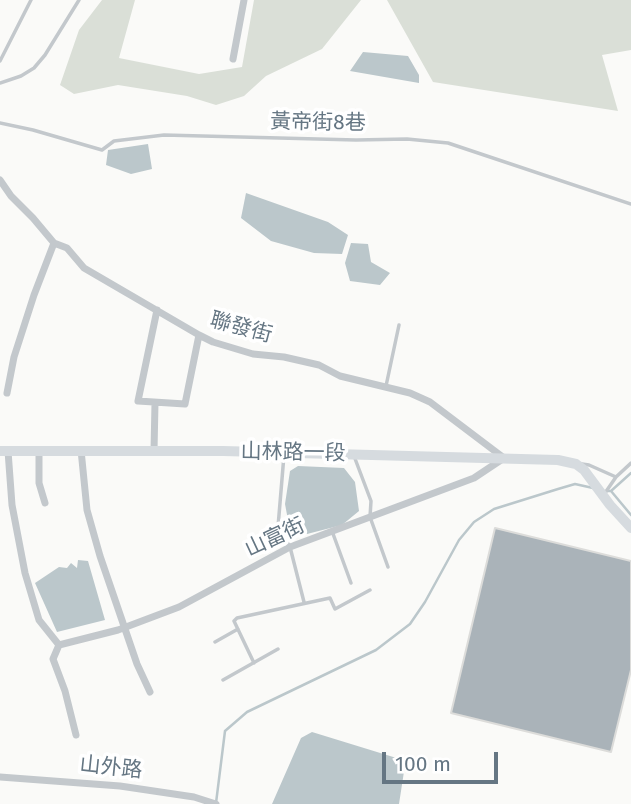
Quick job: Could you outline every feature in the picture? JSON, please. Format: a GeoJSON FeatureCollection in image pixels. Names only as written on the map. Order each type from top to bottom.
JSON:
{"type":"FeatureCollection","features":[{"type":"Feature","properties":{"kind":"main road","name":"山林路一段"},"geometry":{"type":"LineString","coordinates":[[4,451],[504,458],[558,460],[580,467]]}},
{"type":"Feature","properties":{"kind":"main road"},"geometry":{"type":"LineString","coordinates":[[580,467],[631,528]]}},
{"type":"Feature","properties":{"kind":"street"},"geometry":{"type":"LineString","coordinates":[[233,59],[244,0]]}},
{"type":"Feature","properties":{"kind":"street","name":"聯發街"},"geometry":{"type":"LineString","coordinates":[[0,180],[11,197],[54,243],[67,248],[84,268],[199,335],[253,354],[284,357],[319,365],[340,376],[411,393],[430,402],[504,458]]}},
{"type":"Feature","properties":{"kind":"street"},"geometry":{"type":"LineString","coordinates":[[6,393],[14,357],[54,243]]}},
{"type":"Feature","properties":{"kind":"street"},"geometry":{"type":"LineString","coordinates":[[157,310],[138,401],[185,404],[199,335]]}},
{"type":"Feature","properties":{"kind":"street"},"geometry":{"type":"LineString","coordinates":[[154,451],[155,403]]}},
{"type":"Feature","properties":{"kind":"street"},"geometry":{"type":"LineString","coordinates":[[39,450],[39,483],[45,503]]}},
{"type":"Feature","properties":{"kind":"street"},"geometry":{"type":"LineString","coordinates":[[81,450],[87,510],[100,556],[149,692]]}},
{"type":"Feature","properties":{"kind":"street"},"geometry":{"type":"LineString","coordinates":[[4,451],[25,573],[39,620],[59,645],[53,659],[65,691],[76,735]]}},
{"type":"Feature","properties":{"kind":"street","name":"山富街"},"geometry":{"type":"LineString","coordinates":[[59,645],[125,628],[179,607],[290,547],[474,478],[504,458]]}},
{"type":"Feature","properties":{"kind":"street","name":"山外路"},"geometry":{"type":"LineString","coordinates":[[0,777],[120,786],[213,803]]}},
{"type":"Feature","properties":{"kind":"lane"},"geometry":{"type":"LineString","coordinates":[[0,61],[31,0]]}},
{"type":"Feature","properties":{"kind":"lane"},"geometry":{"type":"LineString","coordinates":[[0,83],[34,68],[79,0]]}},
{"type":"Feature","properties":{"kind":"lane","name":"黃帝街8巷"},"geometry":{"type":"LineString","coordinates":[[0,123],[102,150],[114,141],[164,135],[407,139],[448,143],[631,204]]}},
{"type":"Feature","properties":{"kind":"lane"},"geometry":{"type":"LineString","coordinates":[[386,386],[399,325]]}},
{"type":"Feature","properties":{"kind":"lane"},"geometry":{"type":"LineString","coordinates":[[284,453],[278,527],[290,547],[304,603]]}},
{"type":"Feature","properties":{"kind":"lane"},"geometry":{"type":"LineString","coordinates":[[353,454],[371,501],[370,517],[388,566]]}},
{"type":"Feature","properties":{"kind":"lane"},"geometry":{"type":"LineString","coordinates":[[601,493],[631,463]]}},
{"type":"Feature","properties":{"kind":"lane"},"geometry":{"type":"LineString","coordinates":[[580,467],[589,465],[615,477]]}},
{"type":"Feature","properties":{"kind":"lane"},"geometry":{"type":"LineString","coordinates":[[332,531],[351,583]]}},
{"type":"Feature","properties":{"kind":"lane"},"geometry":{"type":"LineString","coordinates":[[254,663],[234,621],[237,618],[330,598],[335,609],[370,590]]}},
{"type":"Feature","properties":{"kind":"lane"},"geometry":{"type":"LineString","coordinates":[[215,642],[238,629]]}},
{"type":"Feature","properties":{"kind":"lane"},"geometry":{"type":"LineString","coordinates":[[223,680],[278,649]]}},
{"type":"Feature","properties":{"kind":"shaded area"},"geometry":{"type":"Polygon","coordinates":[[[102,0],[135,0],[119,58],[199,74],[242,67],[254,0],[361,0],[322,49],[266,76],[244,96],[216,105],[187,96],[118,85],[74,94],[60,85],[79,30],[102,0]]]}},
{"type":"Feature","properties":{"kind":"shaded area"},"geometry":{"type":"Polygon","coordinates":[[[387,0],[631,0],[631,50],[602,55],[618,111],[433,82],[387,0]]]}},
{"type":"Feature","properties":{"kind":"shaded area"},"geometry":{"type":"Polygon","coordinates":[[[363,52],[408,56],[419,75],[419,83],[350,71],[363,52]]]}},
{"type":"Feature","properties":{"kind":"shaded area"},"geometry":{"type":"Polygon","coordinates":[[[148,144],[152,169],[131,174],[106,165],[108,150],[148,144]]]}},
{"type":"Feature","properties":{"kind":"shaded area"},"geometry":{"type":"Polygon","coordinates":[[[246,193],[328,222],[348,235],[342,254],[314,253],[271,241],[241,218],[246,193]]]}},
{"type":"Feature","properties":{"kind":"shaded area"},"geometry":{"type":"Polygon","coordinates":[[[351,243],[368,244],[371,262],[390,273],[380,285],[350,281],[345,263],[351,243]]]}},
{"type":"Feature","properties":{"kind":"shaded area"},"geometry":{"type":"Polygon","coordinates":[[[298,466],[344,468],[355,482],[359,511],[342,525],[307,534],[296,534],[288,520],[285,504],[290,471],[298,466]]]}},
{"type":"Feature","properties":{"kind":"shaded area"},"geometry":{"type":"Polygon","coordinates":[[[78,560],[88,561],[105,620],[57,632],[35,583],[59,567],[67,568],[71,563],[77,568],[78,560]]]}},
{"type":"Feature","properties":{"kind":"shaded area"},"geometry":{"type":"Polygon","coordinates":[[[312,732],[403,760],[405,765],[399,804],[272,804],[301,738],[312,732]]]}},
{"type":"Feature","properties":{"kind":"building"},"geometry":{"type":"Polygon","coordinates":[[[495,528],[631,561],[631,670],[611,752],[451,713],[495,528]]]}},
{"type":"Feature","properties":{"kind":"waterway"},"geometry":{"type":"LineString","coordinates":[[611,491],[631,473]]}},
{"type":"Feature","properties":{"kind":"waterway"},"geometry":{"type":"LineString","coordinates":[[216,803],[225,731],[247,712],[376,650],[410,624],[459,540],[474,522],[494,509],[575,484],[593,488]]}},
{"type":"Feature","properties":{"kind":"waterway"},"geometry":{"type":"LineString","coordinates":[[607,491],[611,491],[631,515]]}}]}
